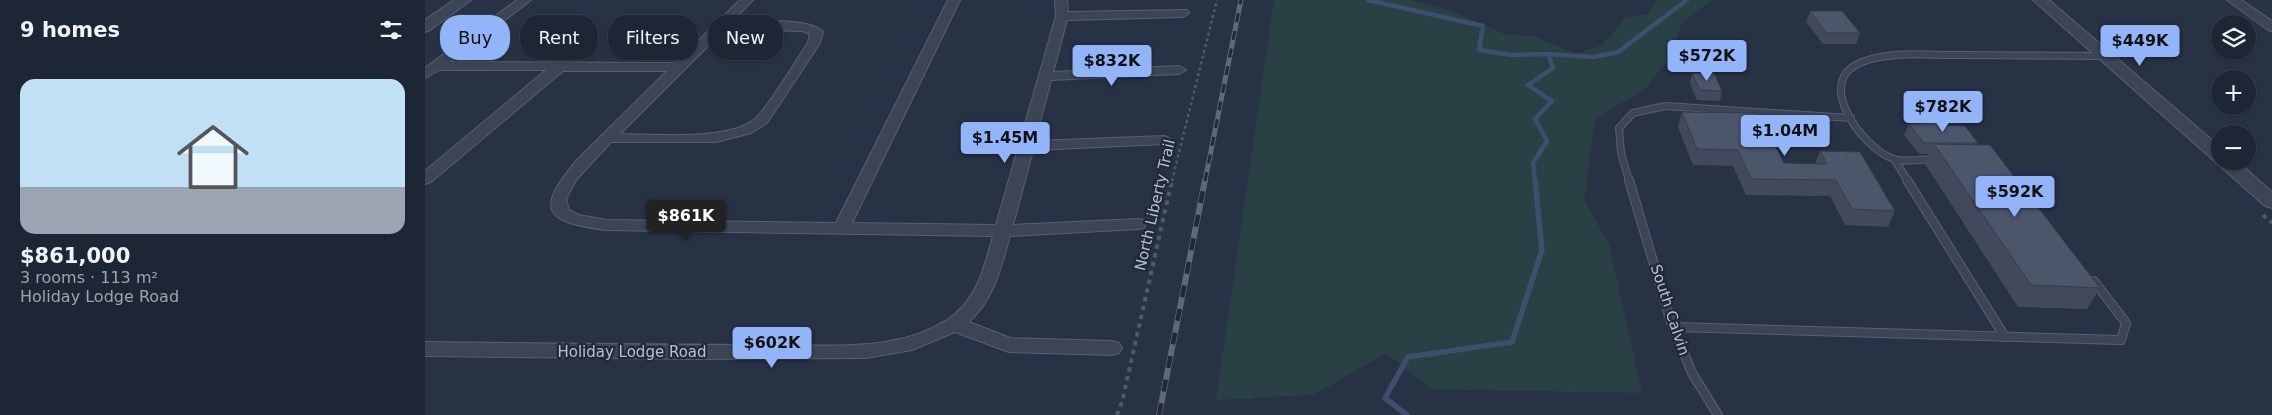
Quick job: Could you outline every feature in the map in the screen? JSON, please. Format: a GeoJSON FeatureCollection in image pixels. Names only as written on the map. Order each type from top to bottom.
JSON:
{"type":"FeatureCollection","features":[{"type":"Feature","properties":{"kind":"street"},"geometry":{"type":"LineString","coordinates":[[425,26],[464,0]]}},
{"type":"Feature","properties":{"kind":"street"},"geometry":{"type":"LineString","coordinates":[[431,70],[525,0]]}},
{"type":"Feature","properties":{"kind":"street"},"geometry":{"type":"LineString","coordinates":[[733,15],[747,0]]}},
{"type":"Feature","properties":{"kind":"street"},"geometry":{"type":"LineString","coordinates":[[841,229],[954,0]]}},
{"type":"Feature","properties":{"kind":"street"},"geometry":{"type":"LineString","coordinates":[[2040,0],[2211,149]]}},
{"type":"Feature","properties":{"kind":"street"},"geometry":{"type":"LineString","coordinates":[[2233,0],[2272,27]]}},
{"type":"Feature","properties":{"kind":"street","name":"Holiday Lodge Road"},"geometry":{"type":"LineString","coordinates":[[425,349],[684,352],[867,351],[891,349],[927,338],[954,324],[975,305],[984,291],[991,274],[1001,230],[1027,146],[1062,8],[1183,13]]}},
{"type":"Feature","properties":{"kind":"street"},"geometry":{"type":"LineString","coordinates":[[609,138],[716,138],[740,133],[762,120],[813,43],[817,32],[803,27],[783,26]]}},
{"type":"Feature","properties":{"kind":"street"},"geometry":{"type":"LineString","coordinates":[[708,40],[564,184],[558,195],[559,208],[571,219],[606,225],[841,229],[1001,230],[1138,224]]}},
{"type":"Feature","properties":{"kind":"street"},"geometry":{"type":"LineString","coordinates":[[431,70],[560,66],[679,67]]}},
{"type":"Feature","properties":{"kind":"street"},"geometry":{"type":"LineString","coordinates":[[425,179],[560,66]]}},
{"type":"Feature","properties":{"kind":"street"},"geometry":{"type":"LineString","coordinates":[[1045,76],[1179,70]]}},
{"type":"Feature","properties":{"kind":"street"},"geometry":{"type":"LineString","coordinates":[[1027,146],[1165,140]]}},
{"type":"Feature","properties":{"kind":"street"},"geometry":{"type":"LineString","coordinates":[[2235,170],[2272,202]]}},
{"type":"Feature","properties":{"kind":"street"},"geometry":{"type":"LineString","coordinates":[[954,324],[1009,345],[1112,348]]}},
{"type":"Feature","properties":{"kind":"lane"},"geometry":{"type":"LineString","coordinates":[[2005,337],[1894,158],[1873,146],[1851,118],[1841,96],[1842,80],[1849,70],[1864,62],[1885,57],[1915,55],[2105,56]]}},
{"type":"Feature","properties":{"kind":"lane","name":"South Calvin"},"geometry":{"type":"LineString","coordinates":[[1718,415],[1692,373],[1673,326],[1621,153],[1619,128],[1633,113],[1665,106],[1851,118]]}},
{"type":"Feature","properties":{"kind":"lane"},"geometry":{"type":"LineString","coordinates":[[1894,158],[1942,159]]}},
{"type":"Feature","properties":{"kind":"lane"},"geometry":{"type":"LineString","coordinates":[[1673,326],[2121,340],[2126,323],[2090,276]]}},
{"type":"Feature","properties":{"kind":"path","name":"North Liberty Trail"},"geometry":{"type":"LineString","coordinates":[[1117,415],[1122,402],[1175,167],[1217,0]]}},
{"type":"Feature","properties":{"kind":"green space"},"geometry":{"type":"Polygon","coordinates":[[[1274,0],[1412,0],[1452,11],[1504,34],[1533,36],[1576,54],[1602,45],[1626,18],[1648,14],[1657,0],[1712,0],[1682,23],[1669,58],[1645,89],[1595,119],[1584,200],[1609,244],[1642,393],[1432,389],[1386,353],[1314,395],[1216,400],[1274,0]]]}},
{"type":"Feature","properties":{"kind":"building"},"geometry":{"type":"Polygon","coordinates":[[[1810,11],[1842,11],[1860,33],[1826,33],[1810,11]]]}},
{"type":"Feature","properties":{"kind":"building"},"geometry":{"type":"Polygon","coordinates":[[[1692,73],[1714,73],[1722,91],[1700,90],[1692,73]]]}},
{"type":"Feature","properties":{"kind":"building"},"geometry":{"type":"Polygon","coordinates":[[[1682,112],[1758,113],[1784,163],[1827,164],[1820,151],[1860,152],[1895,211],[1852,209],[1836,180],[1751,179],[1738,150],[1697,149],[1682,112]]]}},
{"type":"Feature","properties":{"kind":"building"},"geometry":{"type":"Polygon","coordinates":[[[1942,122],[1945,125],[1965,126],[1978,143],[1924,143],[1909,124],[1942,122]]]}},
{"type":"Feature","properties":{"kind":"building"},"geometry":{"type":"Polygon","coordinates":[[[1934,144],[1990,145],[2100,288],[2031,285],[1934,144]]]}},
{"type":"Feature","properties":{"kind":"waterway"},"geometry":{"type":"LineString","coordinates":[[1368,0],[1483,26],[1479,50],[1512,55],[1548,54]]}},
{"type":"Feature","properties":{"kind":"waterway"},"geometry":{"type":"LineString","coordinates":[[1548,54],[1593,57],[1618,52],[1687,0]]}},
{"type":"Feature","properties":{"kind":"waterway"},"geometry":{"type":"LineString","coordinates":[[1535,181],[1533,163],[1547,141],[1535,119],[1552,101],[1528,85],[1553,68],[1548,54]]}},
{"type":"Feature","properties":{"kind":"waterway"},"geometry":{"type":"LineString","coordinates":[[1407,415],[1385,398],[1408,357],[1512,342],[1542,250],[1535,180]]}},
{"type":"Feature","properties":{"kind":"railway"},"geometry":{"type":"LineString","coordinates":[[1205,181],[1241,0]]}},
{"type":"Feature","properties":{"kind":"railway"},"geometry":{"type":"LineString","coordinates":[[1159,415],[1205,180]]}}]}
